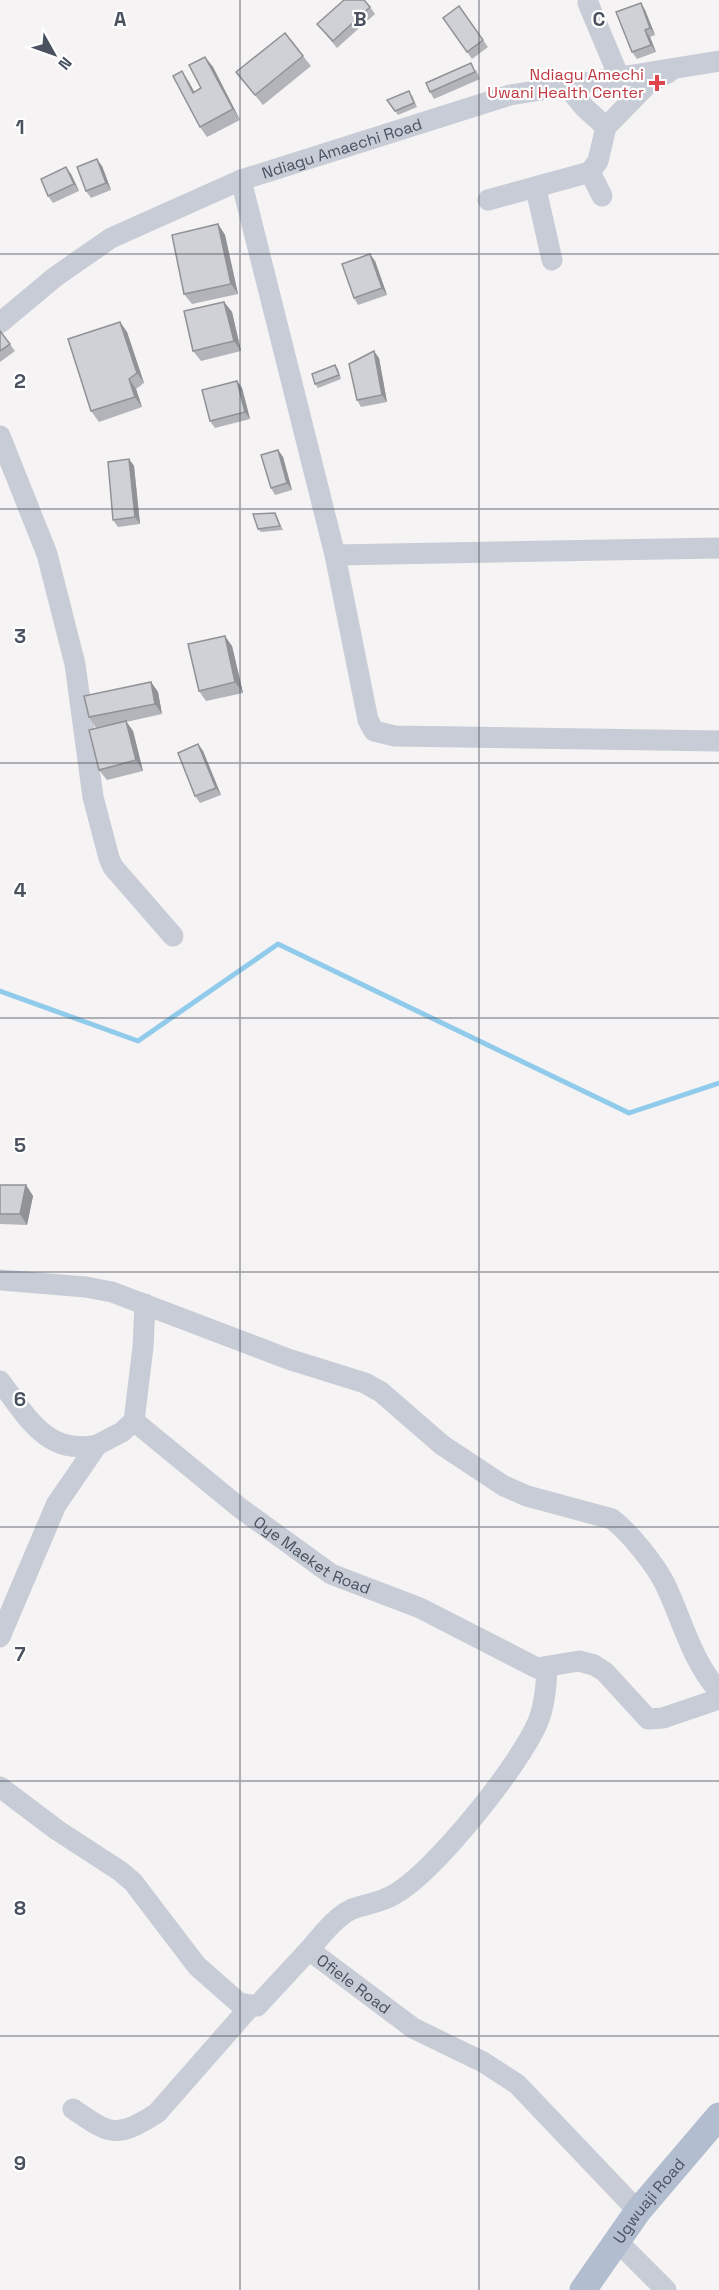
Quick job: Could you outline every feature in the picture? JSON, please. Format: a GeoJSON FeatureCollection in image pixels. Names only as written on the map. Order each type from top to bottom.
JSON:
{"type":"FeatureCollection","features":[{"type":"Feature","properties":{"kind":"main road","name":"Ugwuaji Road"},"geometry":{"type":"LineString","coordinates":[[584,2290],[638,2211],[719,2116]]}},
{"type":"Feature","properties":{"kind":"street"},"geometry":{"type":"LineString","coordinates":[[588,3],[620,77]]}},
{"type":"Feature","properties":{"kind":"street","name":"Ndiagu Amaechi Road"},"geometry":{"type":"LineString","coordinates":[[0,323],[56,277],[111,238],[241,180],[510,95],[565,84],[719,61]]}},
{"type":"Feature","properties":{"kind":"street"},"geometry":{"type":"LineString","coordinates":[[489,200],[536,189],[590,172],[598,161],[606,127],[649,83],[683,65]]}},
{"type":"Feature","properties":{"kind":"street"},"geometry":{"type":"LineString","coordinates":[[565,84],[585,108],[606,127]]}},
{"type":"Feature","properties":{"kind":"street"},"geometry":{"type":"LineString","coordinates":[[590,172],[602,196]]}},
{"type":"Feature","properties":{"kind":"street"},"geometry":{"type":"LineString","coordinates":[[241,180],[335,555],[368,720],[374,731],[395,736],[719,741]]}},
{"type":"Feature","properties":{"kind":"street"},"geometry":{"type":"LineString","coordinates":[[536,189],[552,260]]}},
{"type":"Feature","properties":{"kind":"street"},"geometry":{"type":"LineString","coordinates":[[0,436],[47,554],[75,664],[93,797],[109,858],[113,867],[174,936]]}},
{"type":"Feature","properties":{"kind":"street"},"geometry":{"type":"LineString","coordinates":[[335,555],[719,548]]}},
{"type":"Feature","properties":{"kind":"street"},"geometry":{"type":"LineString","coordinates":[[0,1280],[86,1287],[112,1292],[288,1359],[365,1383],[381,1392],[442,1445],[504,1486],[527,1496],[612,1519],[621,1526],[664,1581],[705,1676],[719,1691]]}},
{"type":"Feature","properties":{"kind":"street"},"geometry":{"type":"LineString","coordinates":[[0,1382],[42,1433],[68,1448],[97,1445],[122,1432],[134,1420],[143,1347],[145,1304]]}},
{"type":"Feature","properties":{"kind":"street","name":"Oye Maeket Road"},"geometry":{"type":"LineString","coordinates":[[134,1420],[182,1462],[319,1567],[349,1582],[420,1608],[537,1668],[547,1668]]}},
{"type":"Feature","properties":{"kind":"street"},"geometry":{"type":"LineString","coordinates":[[4,1627],[56,1505],[97,1445]]}},
{"type":"Feature","properties":{"kind":"street"},"geometry":{"type":"LineString","coordinates":[[309,1950],[341,1917],[351,1910],[394,1895],[417,1878],[457,1836],[519,1756],[538,1722],[545,1700],[547,1668],[579,1661],[594,1665],[605,1672],[648,1719],[655,1720],[719,1699]]}},
{"type":"Feature","properties":{"kind":"street"},"geometry":{"type":"LineString","coordinates":[[0,1787],[57,1830],[120,1870],[133,1882],[186,1955],[232,1998],[250,2007]]}},
{"type":"Feature","properties":{"kind":"street","name":"Ofiele Road"},"geometry":{"type":"LineString","coordinates":[[73,2109],[104,2130],[120,2130],[140,2123],[157,2113],[250,2007],[257,2006],[264,2000],[309,1950],[413,2028],[483,2062],[517,2085],[638,2211]]}},
{"type":"Feature","properties":{"kind":"street"},"geometry":{"type":"LineString","coordinates":[[617,2241],[666,2290]]}},
{"type":"Feature","properties":{"kind":"building"},"geometry":{"type":"Polygon","coordinates":[[[344,0],[364,0],[370,7],[333,41],[317,24],[344,0]]]}},
{"type":"Feature","properties":{"kind":"building"},"geometry":{"type":"Polygon","coordinates":[[[641,3],[650,28],[645,30],[651,45],[632,52],[616,12],[641,3]]]}},
{"type":"Feature","properties":{"kind":"building"},"geometry":{"type":"Polygon","coordinates":[[[459,6],[483,40],[467,52],[443,18],[459,6]]]}},
{"type":"Feature","properties":{"kind":"building"},"geometry":{"type":"Polygon","coordinates":[[[285,33],[303,56],[255,95],[236,72],[285,33]]]}},
{"type":"Feature","properties":{"kind":"building"},"geometry":{"type":"Polygon","coordinates":[[[205,57],[233,109],[200,127],[173,76],[182,71],[193,93],[201,88],[189,65],[205,57]]]}},
{"type":"Feature","properties":{"kind":"building"},"geometry":{"type":"Polygon","coordinates":[[[471,63],[475,72],[430,92],[426,83],[471,63]]]}},
{"type":"Feature","properties":{"kind":"building"},"geometry":{"type":"Polygon","coordinates":[[[409,91],[414,103],[395,111],[387,100],[409,91]]]}},
{"type":"Feature","properties":{"kind":"building"},"geometry":{"type":"Polygon","coordinates":[[[97,159],[106,183],[86,191],[77,167],[97,159]]]}},
{"type":"Feature","properties":{"kind":"building"},"geometry":{"type":"Polygon","coordinates":[[[66,167],[74,184],[48,196],[41,179],[66,167]]]}},
{"type":"Feature","properties":{"kind":"building"},"geometry":{"type":"Polygon","coordinates":[[[218,224],[231,284],[184,294],[172,235],[218,224]]]}},
{"type":"Feature","properties":{"kind":"building"},"geometry":{"type":"Polygon","coordinates":[[[370,254],[382,288],[354,298],[342,264],[370,254]]]}},
{"type":"Feature","properties":{"kind":"building"},"geometry":{"type":"Polygon","coordinates":[[[224,302],[234,341],[193,351],[184,311],[224,302]]]}},
{"type":"Feature","properties":{"kind":"building"},"geometry":{"type":"Polygon","coordinates":[[[120,322],[137,373],[129,379],[135,397],[91,411],[68,339],[120,322]]]}},
{"type":"Feature","properties":{"kind":"building"},"geometry":{"type":"Polygon","coordinates":[[[0,331],[10,344],[0,351],[0,331]]]}},
{"type":"Feature","properties":{"kind":"building"},"geometry":{"type":"Polygon","coordinates":[[[374,351],[382,395],[357,400],[349,364],[374,351]]]}},
{"type":"Feature","properties":{"kind":"building"},"geometry":{"type":"Polygon","coordinates":[[[335,365],[339,375],[315,384],[312,374],[335,365]]]}},
{"type":"Feature","properties":{"kind":"building"},"geometry":{"type":"Polygon","coordinates":[[[237,381],[245,412],[210,421],[202,390],[237,381]]]}},
{"type":"Feature","properties":{"kind":"building"},"geometry":{"type":"Polygon","coordinates":[[[278,450],[287,483],[271,488],[261,455],[278,450]]]}},
{"type":"Feature","properties":{"kind":"building"},"geometry":{"type":"Polygon","coordinates":[[[129,459],[135,517],[113,520],[108,462],[129,459]]]}},
{"type":"Feature","properties":{"kind":"building"},"geometry":{"type":"Polygon","coordinates":[[[275,513],[280,526],[258,529],[253,514],[275,513]]]}},
{"type":"Feature","properties":{"kind":"building"},"geometry":{"type":"Polygon","coordinates":[[[225,636],[235,682],[199,691],[188,644],[225,636]]]}},
{"type":"Feature","properties":{"kind":"building"},"geometry":{"type":"Polygon","coordinates":[[[151,682],[155,704],[89,717],[84,696],[151,682]]]}},
{"type":"Feature","properties":{"kind":"building"},"geometry":{"type":"Polygon","coordinates":[[[126,721],[136,760],[99,770],[89,730],[126,721]]]}},
{"type":"Feature","properties":{"kind":"building"},"geometry":{"type":"Polygon","coordinates":[[[198,744],[216,788],[195,796],[178,753],[198,744]]]}},
{"type":"Feature","properties":{"kind":"building"},"geometry":{"type":"Polygon","coordinates":[[[0,1185],[26,1185],[20,1214],[0,1214],[0,1185]]]}},
{"type":"Feature","properties":{"kind":"waterway"},"geometry":{"type":"LineString","coordinates":[[0,991],[138,1041],[278,944],[629,1113],[719,1083]]}},
{"type":"Feature","properties":{"kind":"place","name":"Ndiagu Amechi Uwani Health Center"},"geometry":{"type":"Point","coordinates":[657,83]}}]}
